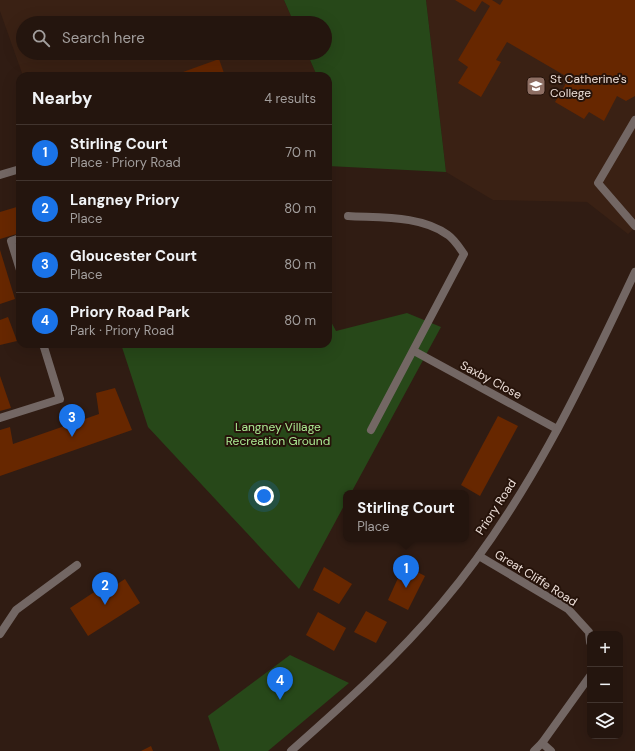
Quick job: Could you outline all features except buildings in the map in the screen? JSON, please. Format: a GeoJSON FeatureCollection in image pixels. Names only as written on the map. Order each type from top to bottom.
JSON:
{"type":"FeatureCollection","features":[{"type":"Feature","properties":{"kind":"street"},"geometry":{"type":"LineString","coordinates":[[635,120],[598,183],[635,226]]}},
{"type":"Feature","properties":{"kind":"street"},"geometry":{"type":"LineString","coordinates":[[0,175],[16,170]]}},
{"type":"Feature","properties":{"kind":"street"},"geometry":{"type":"LineString","coordinates":[[348,216],[400,219],[427,224],[448,234],[464,254],[414,352],[371,430]]}},
{"type":"Feature","properties":{"kind":"street"},"geometry":{"type":"LineString","coordinates":[[16,239],[11,241],[16,257]]}},
{"type":"Feature","properties":{"kind":"street","name":"Priory Road"},"geometry":{"type":"LineString","coordinates":[[291,751],[360,690],[442,603],[479,556],[523,489],[557,429],[635,272]]}},
{"type":"Feature","properties":{"kind":"street"},"geometry":{"type":"LineString","coordinates":[[0,418],[60,399],[44,348]]}},
{"type":"Feature","properties":{"kind":"street","name":"Saxby Close"},"geometry":{"type":"LineString","coordinates":[[414,352],[557,429]]}},
{"type":"Feature","properties":{"kind":"street","name":"Great Cliffe Road"},"geometry":{"type":"LineString","coordinates":[[479,556],[568,609],[588,631]]}},
{"type":"Feature","properties":{"kind":"street"},"geometry":{"type":"LineString","coordinates":[[0,634],[16,610],[42,589],[77,565]]}},
{"type":"Feature","properties":{"kind":"street"},"geometry":{"type":"LineString","coordinates":[[534,751],[542,743],[587,680]]}},
{"type":"Feature","properties":{"kind":"street"},"geometry":{"type":"LineString","coordinates":[[542,743],[551,751]]}},
{"type":"Feature","properties":{"kind":"shaded area"},"geometry":{"type":"Polygon","coordinates":[[[0,0],[284,0],[291,16],[16,16],[16,56],[0,11],[0,0]]]}},
{"type":"Feature","properties":{"kind":"shaded area","name":"St Catherine's College"},"geometry":{"type":"Polygon","coordinates":[[[426,0],[635,0],[635,228],[628,234],[587,202],[493,200],[446,172],[426,0]]]}},
{"type":"Feature","properties":{"kind":"shaded area"},"geometry":{"type":"Polygon","coordinates":[[[17,60],[310,60],[315,72],[22,72],[17,60]]]}},
{"type":"Feature","properties":{"kind":"green space"},"geometry":{"type":"Polygon","coordinates":[[[284,0],[426,0],[446,172],[332,166],[332,72],[315,72],[310,60],[332,60],[332,16],[291,16],[284,0]]]}},
{"type":"Feature","properties":{"kind":"green space","name":"Langney Village Recreation Ground"},"geometry":{"type":"Polygon","coordinates":[[[407,313],[441,327],[353,490],[343,490],[343,508],[299,589],[148,427],[122,348],[332,348],[332,324],[336,331],[407,313]]]}},
{"type":"Feature","properties":{"kind":"green space"},"geometry":{"type":"Polygon","coordinates":[[[290,655],[349,683],[268,751],[220,751],[208,716],[290,655]]]}},
{"type":"Feature","properties":{"kind":"place","name":"St Catherine's College"},"geometry":{"type":"Point","coordinates":[536,86]}},
{"type":"Feature","properties":{"kind":"place","name":"Gloucester Court"},"geometry":{"type":"Point","coordinates":[72,437]}},
{"type":"Feature","properties":{"kind":"place","name":"Stirling Court"},"geometry":{"type":"Point","coordinates":[406,588]}},
{"type":"Feature","properties":{"kind":"place","name":"Langney Priory"},"geometry":{"type":"Point","coordinates":[105,605]}},
{"type":"Feature","properties":{"kind":"place","name":"Priory Road Park"},"geometry":{"type":"Point","coordinates":[280,700]}}]}
